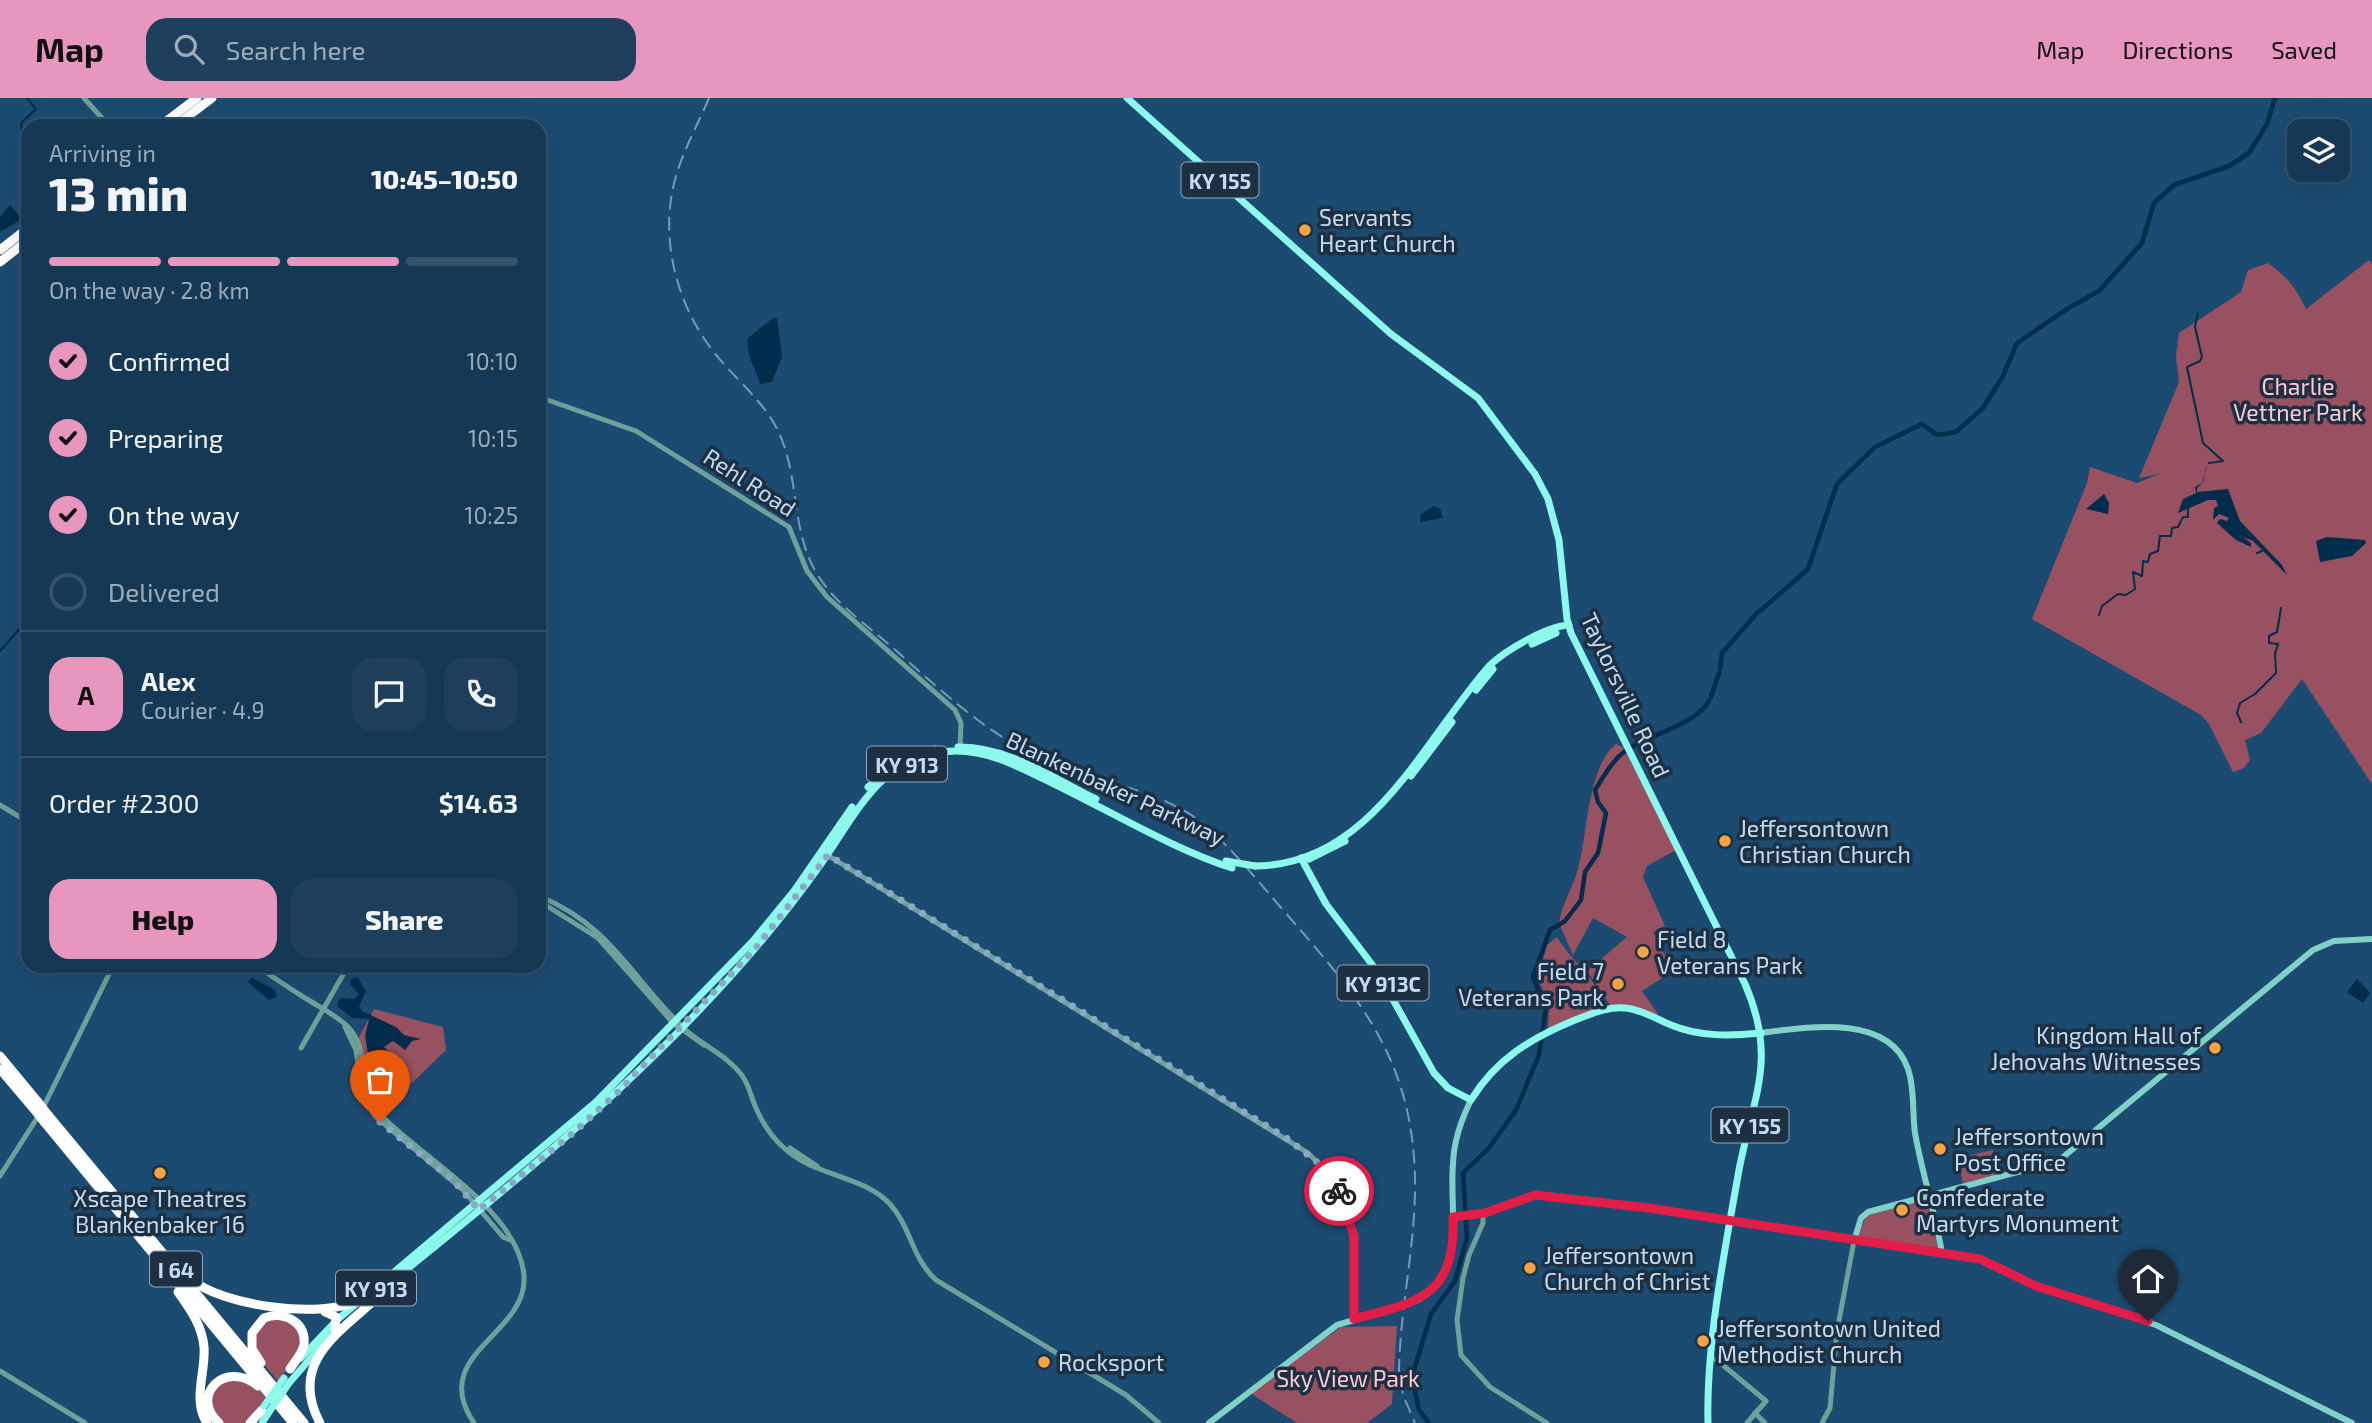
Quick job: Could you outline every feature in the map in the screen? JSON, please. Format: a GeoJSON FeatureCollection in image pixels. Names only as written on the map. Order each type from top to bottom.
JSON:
{"type":"FeatureCollection","features":[{"type":"Feature","properties":{"kind":"highway"},"geometry":{"type":"LineString","coordinates":[[169,119],[197,98]]}},
{"type":"Feature","properties":{"kind":"highway"},"geometry":{"type":"LineString","coordinates":[[185,119],[212,98]]}},
{"type":"Feature","properties":{"kind":"highway"},"geometry":{"type":"LineString","coordinates":[[0,250],[21,234]]}},
{"type":"Feature","properties":{"kind":"highway"},"geometry":{"type":"LineString","coordinates":[[0,262],[21,246]]}},
{"type":"Feature","properties":{"kind":"highway","name":"I 64"},"geometry":{"type":"LineString","coordinates":[[0,1056],[36,1106]]}},
{"type":"Feature","properties":{"kind":"highway","name":"I 64"},"geometry":{"type":"LineString","coordinates":[[0,1069],[149,1235],[304,1423]]}},
{"type":"Feature","properties":{"kind":"highway","name":"I 64"},"geometry":{"type":"LineString","coordinates":[[47,1119],[293,1423]]}},
{"type":"Feature","properties":{"kind":"highway"},"geometry":{"type":"LineString","coordinates":[[149,1235],[192,1280],[210,1293],[228,1300],[330,1313],[336,1325]]}},
{"type":"Feature","properties":{"kind":"highway"},"geometry":{"type":"LineString","coordinates":[[148,1247],[192,1312],[200,1330],[204,1358],[200,1403],[207,1423]]}},
{"type":"Feature","properties":{"kind":"highway"},"geometry":{"type":"LineString","coordinates":[[320,1423],[313,1407],[310,1388],[320,1353],[337,1333],[395,1279]]}},
{"type":"Feature","properties":{"kind":"highway"},"geometry":{"type":"LineString","coordinates":[[302,1309],[331,1310],[361,1300]]}},
{"type":"Feature","properties":{"kind":"highway"},"geometry":{"type":"LineString","coordinates":[[290,1369],[303,1347],[301,1329],[287,1316],[264,1318],[252,1333],[253,1349],[311,1423]]}},
{"type":"Feature","properties":{"kind":"highway"},"geometry":{"type":"LineString","coordinates":[[219,1423],[210,1410],[210,1393],[221,1379],[235,1375],[256,1384],[293,1423]]}},
{"type":"Feature","properties":{"kind":"highway"},"geometry":{"type":"LineString","coordinates":[[253,1423],[265,1410]]}},
{"type":"Feature","properties":{"kind":"main road","name":"Taylorsville Road"},"geometry":{"type":"LineString","coordinates":[[1127,98],[1395,337],[1451,375],[1478,398],[1531,468],[1548,499],[1559,535],[1569,625],[1745,984],[1761,1033],[1761,1080],[1739,1169],[1712,1359],[1708,1423]]}},
{"type":"Feature","properties":{"kind":"main road","name":"Blankenbaker Parkway"},"geometry":{"type":"LineString","coordinates":[[262,1423],[265,1410],[286,1380],[336,1325],[395,1279],[585,1112],[678,1024],[759,934],[825,853],[860,795],[884,772],[926,751],[960,749],[1011,763],[1229,864],[1257,868],[1302,860],[1348,839],[1384,810],[1500,662],[1569,625]]}},
{"type":"Feature","properties":{"kind":"main road","name":"KY 913C"},"geometry":{"type":"LineString","coordinates":[[1302,860],[1325,904],[1377,971],[1434,1073],[1448,1088],[1471,1101]]}},
{"type":"Feature","properties":{"kind":"main road"},"geometry":{"type":"LineString","coordinates":[[1854,1241],[1865,1213],[2062,1158],[2314,950],[2333,941],[2372,939]]}},
{"type":"Feature","properties":{"kind":"main road"},"geometry":{"type":"LineString","coordinates":[[1209,1423],[1315,1339],[1337,1325],[1418,1300],[1436,1284],[1447,1268],[1453,1243],[1454,1149],[1471,1101],[1503,1060],[1542,1034],[1599,1011],[1635,1009],[1698,1033],[1734,1035],[1851,1027],[1872,1032],[1891,1044],[1903,1058],[1911,1077],[1914,1126],[1942,1253]]}},
{"type":"Feature","properties":{"kind":"main road"},"geometry":{"type":"LineString","coordinates":[[1453,1217],[1483,1214],[1538,1195],[1983,1259],[2036,1286],[2148,1321],[2352,1423]]}},
{"type":"Feature","properties":{"kind":"main road","name":"Blankenbaker Parkway"},"geometry":{"type":"LineString","coordinates":[[286,1380],[290,1369],[361,1300],[479,1205]]}},
{"type":"Feature","properties":{"kind":"street"},"geometry":{"type":"LineString","coordinates":[[84,98],[102,119]]}},
{"type":"Feature","properties":{"kind":"street","name":"Rehl Road"},"geometry":{"type":"LineString","coordinates":[[546,399],[636,431],[789,527],[807,571],[827,597],[954,708],[961,723],[960,749]]}},
{"type":"Feature","properties":{"kind":"street"},"geometry":{"type":"LineString","coordinates":[[0,805],[21,818]]}},
{"type":"Feature","properties":{"kind":"street"},"geometry":{"type":"LineString","coordinates":[[825,853],[1308,1153],[1338,1189],[1352,1224],[1355,1249],[1354,1319]]}},
{"type":"Feature","properties":{"kind":"street"},"geometry":{"type":"LineString","coordinates":[[546,903],[596,930],[678,1024],[742,1075],[759,1116],[776,1138],[801,1160],[825,1173],[863,1185],[883,1198],[904,1224],[920,1263],[944,1287],[1126,1395],[1159,1423]]}},
{"type":"Feature","properties":{"kind":"street"},"geometry":{"type":"LineString","coordinates":[[0,1176],[41,1112],[110,973]]}},
{"type":"Feature","properties":{"kind":"street"},"geometry":{"type":"LineString","coordinates":[[268,973],[350,1029],[358,1044],[365,1082],[377,1110],[454,1175],[503,1237],[510,1240],[522,1265],[523,1291],[515,1310],[478,1349],[466,1368],[463,1395],[474,1423]]}},
{"type":"Feature","properties":{"kind":"street"},"geometry":{"type":"LineString","coordinates":[[301,1048],[344,973]]}},
{"type":"Feature","properties":{"kind":"street"},"geometry":{"type":"LineString","coordinates":[[1483,1214],[1483,1223],[1469,1255],[1463,1278],[1457,1320],[1461,1355],[1490,1387],[1547,1423]]}},
{"type":"Feature","properties":{"kind":"street"},"geometry":{"type":"LineString","coordinates":[[1822,1423],[1830,1408],[1837,1331],[1854,1241]]}},
{"type":"Feature","properties":{"kind":"street"},"geometry":{"type":"LineString","coordinates":[[1712,1359],[1718,1361],[1766,1401],[1748,1423]]}},
{"type":"Feature","properties":{"kind":"street"},"geometry":{"type":"LineString","coordinates":[[0,1371],[85,1423]]}},
{"type":"Feature","properties":{"kind":"street"},"geometry":{"type":"LineString","coordinates":[[1755,1413],[1765,1423]]}},
{"type":"Feature","properties":{"kind":"green space","name":"Charlie Vettner Park"},"geometry":{"type":"Polygon","coordinates":[[[2369,260],[2372,264],[2372,784],[2302,679],[2261,733],[2245,740],[2250,760],[2244,768],[2233,772],[2209,724],[2201,715],[2032,619],[2087,483],[2090,467],[2137,483],[2159,474],[2139,478],[2179,382],[2176,356],[2179,333],[2241,292],[2248,270],[2268,263],[2290,283],[2306,309],[2369,260]]]}},
{"type":"Feature","properties":{"kind":"green space"},"geometry":{"type":"Polygon","coordinates":[[[1616,744],[1623,747],[1676,850],[1647,866],[1643,877],[1665,926],[1653,932],[1673,971],[1642,991],[1660,1017],[1610,1005],[1587,971],[1627,937],[1593,918],[1573,955],[1559,923],[1581,858],[1593,786],[1606,755],[1616,744]]]}},
{"type":"Feature","properties":{"kind":"green space"},"geometry":{"type":"Polygon","coordinates":[[[1557,937],[1591,979],[1605,1007],[1548,1029],[1549,1005],[1538,978],[1547,945],[1557,937]]]}},
{"type":"Feature","properties":{"kind":"green space"},"geometry":{"type":"Polygon","coordinates":[[[374,1009],[443,1027],[446,1050],[381,1113],[369,1094],[358,1039],[374,1009]]]}},
{"type":"Feature","properties":{"kind":"green space"},"geometry":{"type":"Polygon","coordinates":[[[1993,1150],[1998,1175],[1963,1183],[1958,1158],[1993,1150]]]}},
{"type":"Feature","properties":{"kind":"green space"},"geometry":{"type":"Polygon","coordinates":[[[1927,1199],[1938,1248],[1857,1239],[1866,1216],[1927,1199]]]}},
{"type":"Feature","properties":{"kind":"green space"},"geometry":{"type":"Polygon","coordinates":[[[285,1317],[301,1333],[299,1354],[278,1381],[257,1354],[255,1340],[261,1322],[285,1317]]]}},
{"type":"Feature","properties":{"kind":"green space","name":"Sky View Park"},"geometry":{"type":"Polygon","coordinates":[[[1397,1326],[1392,1404],[1367,1423],[1297,1423],[1250,1393],[1341,1327],[1397,1326]]]}},
{"type":"Feature","properties":{"kind":"green space"},"geometry":{"type":"Polygon","coordinates":[[[228,1378],[254,1384],[266,1398],[248,1423],[222,1423],[211,1408],[214,1388],[228,1378]]]}},
{"type":"Feature","properties":{"kind":"water"},"geometry":{"type":"Polygon","coordinates":[[[10,205],[21,220],[0,232],[0,217],[10,205]]]}},
{"type":"Feature","properties":{"kind":"water"},"geometry":{"type":"Polygon","coordinates":[[[773,318],[777,318],[782,357],[772,382],[760,384],[749,356],[748,338],[773,318]]]}},
{"type":"Feature","properties":{"kind":"water"},"geometry":{"type":"Polygon","coordinates":[[[2201,484],[2197,492],[2228,489],[2240,521],[2282,565],[2287,575],[2253,541],[2243,537],[2251,543],[2251,547],[2236,540],[2217,523],[2220,519],[2227,521],[2229,518],[2219,514],[2213,520],[2214,508],[2218,506],[2216,500],[2208,500],[2178,513],[2183,499],[2196,493],[2195,487],[2201,484]]]}},
{"type":"Feature","properties":{"kind":"water"},"geometry":{"type":"Polygon","coordinates":[[[2104,494],[2109,503],[2108,514],[2086,509],[2104,494]]]}},
{"type":"Feature","properties":{"kind":"water"},"geometry":{"type":"Polygon","coordinates":[[[1434,506],[1440,509],[1443,518],[1420,522],[1421,514],[1434,506]]]}},
{"type":"Feature","properties":{"kind":"water"},"geometry":{"type":"Polygon","coordinates":[[[2327,537],[2365,540],[2366,543],[2352,556],[2320,562],[2316,541],[2327,537]]]}},
{"type":"Feature","properties":{"kind":"water"},"geometry":{"type":"Polygon","coordinates":[[[357,977],[366,991],[359,1006],[362,1011],[396,1027],[404,1035],[421,1039],[412,1041],[405,1050],[393,1041],[384,1047],[392,1055],[402,1082],[380,1098],[373,1083],[378,1074],[374,1062],[377,1054],[368,1053],[365,1036],[369,1019],[352,1018],[337,1006],[340,998],[354,999],[359,994],[350,984],[351,979],[357,977]]]}},
{"type":"Feature","properties":{"kind":"water"},"geometry":{"type":"Polygon","coordinates":[[[252,978],[275,990],[277,997],[269,1000],[248,982],[252,978]]]}},
{"type":"Feature","properties":{"kind":"water"},"geometry":{"type":"Polygon","coordinates":[[[2357,979],[2370,993],[2363,1003],[2347,992],[2357,979]]]}},
{"type":"Feature","properties":{"kind":"waterway"},"geometry":{"type":"LineString","coordinates":[[25,119],[36,109],[27,98]]}},
{"type":"Feature","properties":{"kind":"waterway"},"geometry":{"type":"LineString","coordinates":[[1760,611],[1808,569],[1837,484],[1875,447],[1922,424],[1937,435],[1956,432],[1983,408],[2003,376],[2017,343],[2099,291],[2142,243],[2154,203],[2174,185],[2229,166],[2249,153],[2267,124],[2275,98]]}},
{"type":"Feature","properties":{"kind":"waterway"},"geometry":{"type":"LineString","coordinates":[[2198,313],[2195,327],[2202,357],[2200,361],[2187,367],[2203,443],[2223,461],[2209,463]]}},
{"type":"Feature","properties":{"kind":"waterway"},"geometry":{"type":"LineString","coordinates":[[2099,615],[2102,606],[2118,594],[2126,595],[2135,589],[2133,572],[2142,576],[2143,561],[2148,562],[2150,554],[2158,551],[2160,536],[2171,536],[2172,528],[2178,527],[2183,517],[2188,517],[2188,509]]}},
{"type":"Feature","properties":{"kind":"waterway"},"geometry":{"type":"LineString","coordinates":[[2257,553],[2262,551]]}},
{"type":"Feature","properties":{"kind":"waterway"},"geometry":{"type":"LineString","coordinates":[[2241,722],[2237,713],[2240,703],[2255,694],[2276,673],[2275,654],[2278,644],[2269,643],[2269,636],[2277,632],[2281,608]]}},
{"type":"Feature","properties":{"kind":"waterway"},"geometry":{"type":"LineString","coordinates":[[1720,669],[1722,653],[1757,613]]}},
{"type":"Feature","properties":{"kind":"waterway"},"geometry":{"type":"LineString","coordinates":[[0,651],[21,627]]}},
{"type":"Feature","properties":{"kind":"waterway"},"geometry":{"type":"LineString","coordinates":[[1711,697],[1719,673]]}},
{"type":"Feature","properties":{"kind":"waterway"},"geometry":{"type":"LineString","coordinates":[[1429,1423],[1419,1410],[1412,1377],[1431,1314],[1455,1281],[1467,1238],[1463,1173],[1489,1148],[1516,1110],[1539,1055],[1546,1008],[1533,977],[1550,930],[1565,921],[1581,900],[1585,872],[1598,853],[1606,813],[1598,802],[1595,790],[1612,764],[1625,751],[1683,723],[1703,709],[1709,701]]}},
{"type":"Feature","properties":{"kind":"railway"},"geometry":{"type":"LineString","coordinates":[[709,98],[683,156],[671,198],[670,243],[679,288],[698,329],[710,347],[765,410],[782,439],[803,542],[821,580],[835,598],[852,613],[962,708],[1003,738],[1048,761],[1169,803],[1204,824],[1245,866],[1335,972],[1377,1032],[1404,1099],[1412,1137],[1415,1204],[1399,1371],[1403,1395],[1415,1423]]}},
{"type":"Feature","properties":{"kind":"way so far"},"geometry":{"type":"LineString","coordinates":[[380,1122],[452,1179],[479,1210],[573,1133],[619,1091],[755,949],[795,901],[828,855],[1288,1139],[1318,1163],[1339,1191]]}},
{"type":"Feature","properties":{"kind":"place","name":"Servants Heart Church"},"geometry":{"type":"Point","coordinates":[1305,230]}},
{"type":"Feature","properties":{"kind":"place","name":"Jeffersontown Christian Church"},"geometry":{"type":"Point","coordinates":[1725,841]}},
{"type":"Feature","properties":{"kind":"place","name":"Field 8 Veterans Park"},"geometry":{"type":"Point","coordinates":[1643,952]}},
{"type":"Feature","properties":{"kind":"place","name":"Field 7 Veterans Park"},"geometry":{"type":"Point","coordinates":[1618,984]}},
{"type":"Feature","properties":{"kind":"place","name":"Kingdom Hall of Jehovahs Witnesses"},"geometry":{"type":"Point","coordinates":[2215,1048]}},
{"type":"Feature","properties":{"kind":"place","name":"Jeffersontown Post Office"},"geometry":{"type":"Point","coordinates":[1940,1149]}},
{"type":"Feature","properties":{"kind":"place","name":"Xscape Theatres Blankenbaker 16"},"geometry":{"type":"Point","coordinates":[160,1173]}},
{"type":"Feature","properties":{"kind":"place","name":"Confederate Martyrs Monument"},"geometry":{"type":"Point","coordinates":[1902,1210]}},
{"type":"Feature","properties":{"kind":"place","name":"Jeffersontown Church of Christ"},"geometry":{"type":"Point","coordinates":[1530,1268]}},
{"type":"Feature","properties":{"kind":"place","name":"Jeffersontown United Methodist Church"},"geometry":{"type":"Point","coordinates":[1703,1341]}},
{"type":"Feature","properties":{"kind":"place","name":"Rocksport"},"geometry":{"type":"Point","coordinates":[1044,1362]}},
{"type":"Feature","properties":{"kind":"route"},"geometry":{"type":"LineString","coordinates":[[1339,1191],[1354,1236],[1354,1319],[1404,1307],[1432,1289],[1444,1274],[1451,1256],[1453,1217],[1485,1213],[1538,1195],[1649,1208],[1976,1258],[2036,1286],[2148,1321]]}}]}
